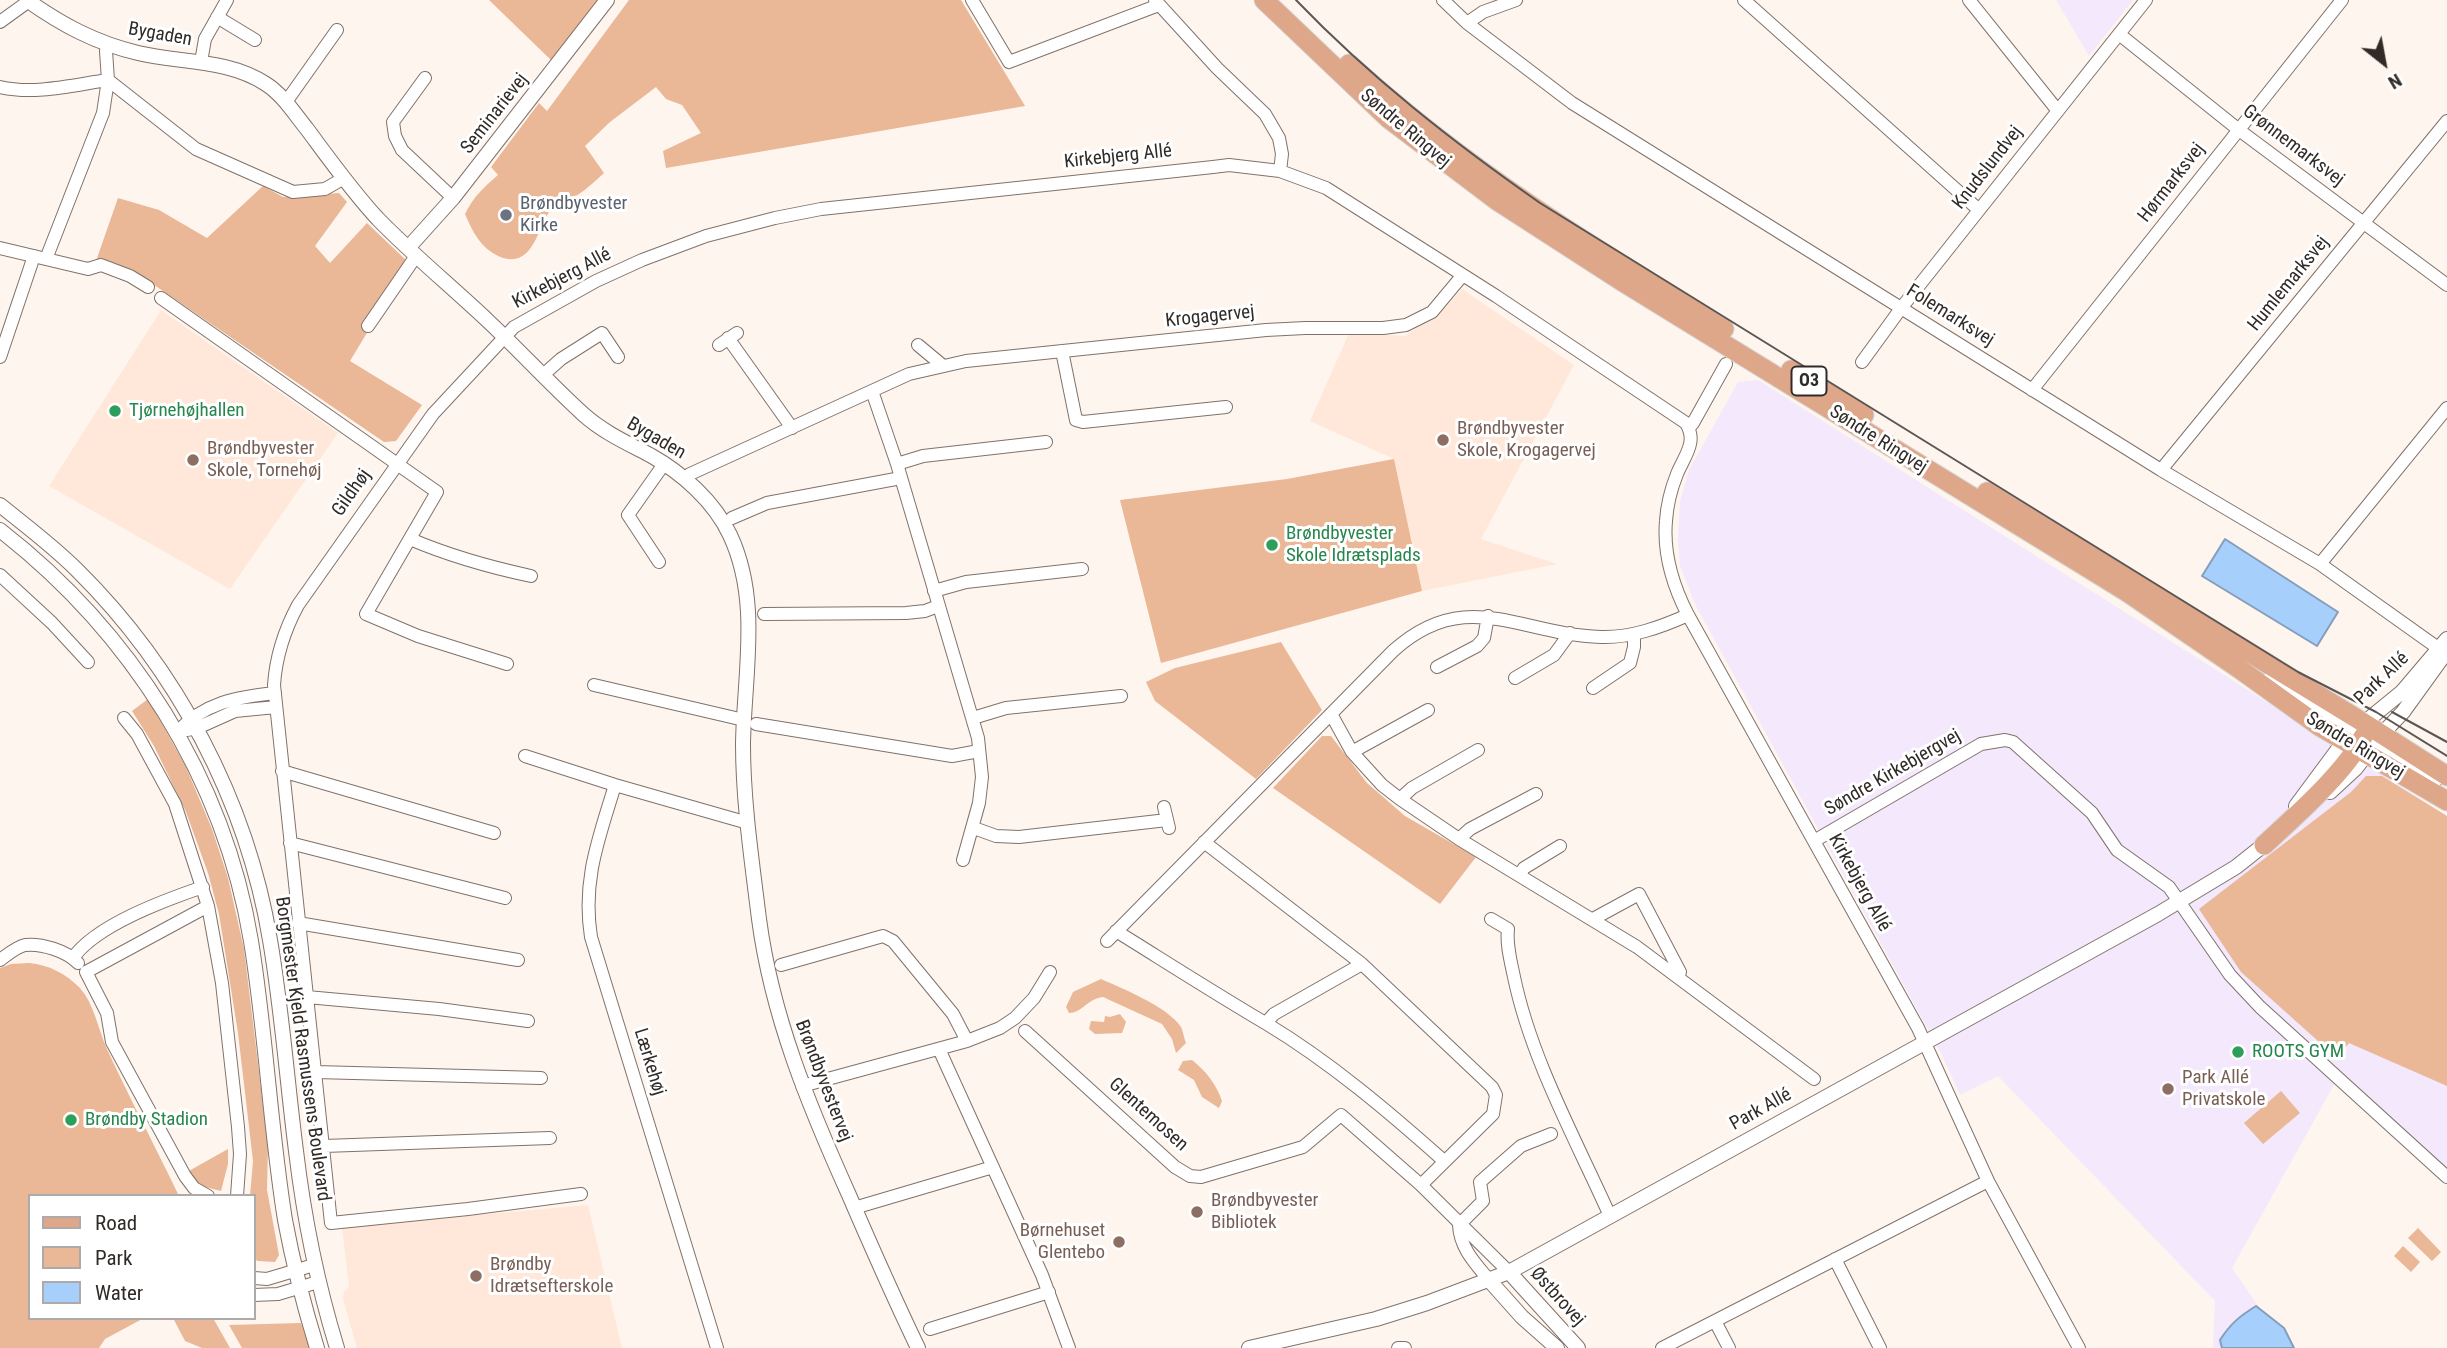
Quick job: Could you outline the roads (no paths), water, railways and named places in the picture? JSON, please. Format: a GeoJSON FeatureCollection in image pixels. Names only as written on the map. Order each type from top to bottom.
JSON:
{"type":"FeatureCollection","features":[{"type":"Feature","properties":{"kind":"main road","name":"Søndre Ringvej"},"geometry":{"type":"LineString","coordinates":[[1264,0],[1389,118],[1496,200],[1623,282],[2127,593],[2319,726],[2363,739],[2447,776]]}},
{"type":"Feature","properties":{"kind":"main road","name":"Søndre Ringvej"},"geometry":{"type":"LineString","coordinates":[[1283,0],[1352,67],[1420,125],[1569,233],[1958,475],[2363,739],[2447,802]]}},
{"type":"Feature","properties":{"kind":"main road"},"geometry":{"type":"LineString","coordinates":[[2264,845],[2309,802],[2363,739]]}},
{"type":"Feature","properties":{"kind":"street"},"geometry":{"type":"LineString","coordinates":[[0,22],[28,0]]}},
{"type":"Feature","properties":{"kind":"street","name":"Bygaden"},"geometry":{"type":"LineString","coordinates":[[28,0],[76,32],[108,45],[142,54],[237,70],[263,82],[286,102],[344,178],[412,252],[504,336],[586,417],[685,479],[724,523],[746,584],[749,612],[750,722],[744,778],[747,817]]}},
{"type":"Feature","properties":{"kind":"street"},"geometry":{"type":"LineString","coordinates":[[201,62],[205,39],[227,0]]}},
{"type":"Feature","properties":{"kind":"street","name":"Seminarievej"},"geometry":{"type":"LineString","coordinates":[[412,252],[607,0]]}},
{"type":"Feature","properties":{"kind":"street"},"geometry":{"type":"LineString","coordinates":[[972,0],[1009,62],[1156,3],[1265,114],[1279,138],[1282,154],[1280,172]]}},
{"type":"Feature","properties":{"kind":"street","name":"Folemarksvej"},"geometry":{"type":"LineString","coordinates":[[1443,0],[1467,23],[1572,103],[2161,470],[2320,564],[2445,648]]}},
{"type":"Feature","properties":{"kind":"street"},"geometry":{"type":"LineString","coordinates":[[1467,23],[1483,12],[1516,0]]}},
{"type":"Feature","properties":{"kind":"street"},"geometry":{"type":"LineString","coordinates":[[1744,0],[1979,210]]}},
{"type":"Feature","properties":{"kind":"street"},"geometry":{"type":"LineString","coordinates":[[1969,0],[2057,111]]}},
{"type":"Feature","properties":{"kind":"street","name":"Knudslundvej"},"geometry":{"type":"LineString","coordinates":[[1862,362],[1902,307],[2146,0]]}},
{"type":"Feature","properties":{"kind":"street","name":"Hørmarksvej"},"geometry":{"type":"LineString","coordinates":[[2032,390],[2343,0]]}},
{"type":"Feature","properties":{"kind":"street"},"geometry":{"type":"LineString","coordinates":[[217,17],[255,40]]}},
{"type":"Feature","properties":{"kind":"street"},"geometry":{"type":"LineString","coordinates":[[286,102],[337,30]]}},
{"type":"Feature","properties":{"kind":"street","name":"Grønnemarksvej"},"geometry":{"type":"LineString","coordinates":[[2119,34],[2239,130],[2447,285]]}},
{"type":"Feature","properties":{"kind":"street"},"geometry":{"type":"LineString","coordinates":[[0,357],[103,113],[108,80],[108,45]]}},
{"type":"Feature","properties":{"kind":"street"},"geometry":{"type":"LineString","coordinates":[[425,78],[393,122],[395,136],[402,150],[453,198]]}},
{"type":"Feature","properties":{"kind":"street"},"geometry":{"type":"LineString","coordinates":[[0,86],[15,90],[46,89],[108,80],[196,149],[293,192],[325,189],[344,178]]}},
{"type":"Feature","properties":{"kind":"street","name":"Humlemarksvej"},"geometry":{"type":"LineString","coordinates":[[2161,470],[2447,121]]}},
{"type":"Feature","properties":{"kind":"street","name":"Kirkebjerg Allé"},"geometry":{"type":"LineString","coordinates":[[504,336],[513,327],[540,311],[642,260],[706,236],[775,218],[870,202],[1229,165],[1280,172],[1326,188],[1682,420],[1689,428],[1690,446],[1678,473],[1665,522],[1669,566],[1674,586],[1925,1044],[1988,1181],[2079,1348]]}},
{"type":"Feature","properties":{"kind":"street"},"geometry":{"type":"LineString","coordinates":[[0,248],[88,269],[101,265],[148,287]]}},
{"type":"Feature","properties":{"kind":"street"},"geometry":{"type":"LineString","coordinates":[[368,326],[412,252]]}},
{"type":"Feature","properties":{"kind":"street","name":"Krogagervej"},"geometry":{"type":"LineString","coordinates":[[685,479],[909,374],[942,365],[1266,330],[1395,327],[1415,322],[1432,312],[1462,276]]}},
{"type":"Feature","properties":{"kind":"street"},"geometry":{"type":"LineString","coordinates":[[162,298],[437,492],[366,614],[418,636],[507,664]]}},
{"type":"Feature","properties":{"kind":"street"},"geometry":{"type":"LineString","coordinates":[[543,375],[561,359],[601,333],[618,357]]}},
{"type":"Feature","properties":{"kind":"street","name":"Gildhøj"},"geometry":{"type":"LineString","coordinates":[[504,336],[433,414],[298,605],[284,632],[278,652],[276,707],[331,1223],[581,1194]]}},
{"type":"Feature","properties":{"kind":"street"},"geometry":{"type":"LineString","coordinates":[[728,339],[792,428]]}},
{"type":"Feature","properties":{"kind":"street"},"geometry":{"type":"LineString","coordinates":[[918,345],[942,365]]}},
{"type":"Feature","properties":{"kind":"street"},"geometry":{"type":"LineString","coordinates":[[1062,351],[1076,420],[1083,422],[1226,407]]}},
{"type":"Feature","properties":{"kind":"street","name":"Kirkebjerg Allé"},"geometry":{"type":"LineString","coordinates":[[1689,428],[1727,364]]}},
{"type":"Feature","properties":{"kind":"street"},"geometry":{"type":"LineString","coordinates":[[872,391],[897,464],[973,718],[982,778],[974,828],[963,860]]}},
{"type":"Feature","properties":{"kind":"street"},"geometry":{"type":"LineString","coordinates":[[2320,564],[2447,408]]}},
{"type":"Feature","properties":{"kind":"street"},"geometry":{"type":"LineString","coordinates":[[897,464],[923,456],[1046,442]]}},
{"type":"Feature","properties":{"kind":"street"},"geometry":{"type":"LineString","coordinates":[[659,562],[628,515],[664,464]]}},
{"type":"Feature","properties":{"kind":"street"},"geometry":{"type":"LineString","coordinates":[[732,518],[767,503],[901,478]]}},
{"type":"Feature","properties":{"kind":"street","name":"Borgmester Kjeld Rasmussens Boulevard"},"geometry":{"type":"LineString","coordinates":[[0,505],[48,543],[93,587],[158,666],[193,723],[235,812],[264,905],[275,973],[296,1153],[314,1265],[337,1348]]}},
{"type":"Feature","properties":{"kind":"street","name":"Borgmester Kjeld Rasmussens Boulevard"},"geometry":{"type":"LineString","coordinates":[[0,530],[49,570],[94,617],[134,666],[177,733],[217,820],[244,909],[255,971],[283,1205],[300,1288],[317,1348]]}},
{"type":"Feature","properties":{"kind":"street"},"geometry":{"type":"LineString","coordinates":[[410,539],[484,566],[531,576]]}},
{"type":"Feature","properties":{"kind":"street"},"geometry":{"type":"LineString","coordinates":[[934,591],[966,582],[1082,569]]}},
{"type":"Feature","properties":{"kind":"street"},"geometry":{"type":"LineString","coordinates":[[0,575],[43,614],[88,662]]}},
{"type":"Feature","properties":{"kind":"street"},"geometry":{"type":"LineString","coordinates":[[764,614],[906,613],[925,611],[938,606]]}},
{"type":"Feature","properties":{"kind":"street"},"geometry":{"type":"LineString","coordinates":[[1107,941],[1393,651],[1412,635],[1435,624],[1463,616],[1488,616],[1601,637],[1633,634],[1688,615]]}},
{"type":"Feature","properties":{"kind":"street"},"geometry":{"type":"LineString","coordinates":[[1437,667],[1477,646],[1484,638],[1488,616]]}},
{"type":"Feature","properties":{"kind":"street"},"geometry":{"type":"LineString","coordinates":[[1515,678],[1554,655],[1570,633]]}},
{"type":"Feature","properties":{"kind":"street"},"geometry":{"type":"LineString","coordinates":[[1592,688],[1630,663],[1634,647],[1633,634]]}},
{"type":"Feature","properties":{"kind":"street","name":"Park Allé"},"geometry":{"type":"LineString","coordinates":[[2363,739],[2402,692],[2445,648]]}},
{"type":"Feature","properties":{"kind":"street","name":"Park Allé"},"geometry":{"type":"LineString","coordinates":[[2363,739],[2399,716],[2445,648]]}},
{"type":"Feature","properties":{"kind":"street"},"geometry":{"type":"LineString","coordinates":[[594,685],[750,722],[952,757],[979,751]]}},
{"type":"Feature","properties":{"kind":"street"},"geometry":{"type":"LineString","coordinates":[[177,733],[230,699],[275,693]]}},
{"type":"Feature","properties":{"kind":"street"},"geometry":{"type":"LineString","coordinates":[[973,718],[1006,708],[1121,696]]}},
{"type":"Feature","properties":{"kind":"street"},"geometry":{"type":"LineString","coordinates":[[193,723],[235,711],[276,707]]}},
{"type":"Feature","properties":{"kind":"street"},"geometry":{"type":"LineString","coordinates":[[1352,752],[1428,710]]}},
{"type":"Feature","properties":{"kind":"street"},"geometry":{"type":"LineString","coordinates":[[1331,714],[1352,752],[1382,785],[1400,799],[1460,839],[1593,919],[1678,977],[1814,1079]]}},
{"type":"Feature","properties":{"kind":"street"},"geometry":{"type":"LineString","coordinates":[[2399,716],[2397,728],[2403,738],[2447,766]]}},
{"type":"Feature","properties":{"kind":"street"},"geometry":{"type":"LineString","coordinates":[[124,718],[149,755],[174,804],[208,906],[222,983],[238,1128],[237,1194]]}},
{"type":"Feature","properties":{"kind":"street"},"geometry":{"type":"LineString","coordinates":[[2363,739],[2447,784]]}},
{"type":"Feature","properties":{"kind":"street","name":"Søndre Kirkebjergvej"},"geometry":{"type":"LineString","coordinates":[[1814,841],[1981,744],[2005,740],[2013,742],[2088,809],[2117,850],[2169,887],[2230,975],[2260,1007],[2447,1177]]}},
{"type":"Feature","properties":{"kind":"street"},"geometry":{"type":"LineString","coordinates":[[1400,799],[1412,788],[1478,750]]}},
{"type":"Feature","properties":{"kind":"street"},"geometry":{"type":"LineString","coordinates":[[525,756],[615,785],[747,817]]}},
{"type":"Feature","properties":{"kind":"street"},"geometry":{"type":"LineString","coordinates":[[282,771],[494,833]]}},
{"type":"Feature","properties":{"kind":"street","name":"Lærkehøj"},"geometry":{"type":"LineString","coordinates":[[615,785],[590,873],[587,915],[591,937],[716,1348]]}},
{"type":"Feature","properties":{"kind":"street"},"geometry":{"type":"LineString","coordinates":[[1460,839],[1470,829],[1536,794]]}},
{"type":"Feature","properties":{"kind":"street","name":"Brøndbyvestervej"},"geometry":{"type":"LineString","coordinates":[[747,817],[767,969],[780,1022],[802,1086],[918,1348]]}},
{"type":"Feature","properties":{"kind":"street"},"geometry":{"type":"LineString","coordinates":[[974,828],[996,836],[1018,837],[1167,818]]}},
{"type":"Feature","properties":{"kind":"street"},"geometry":{"type":"LineString","coordinates":[[1204,842],[1362,964],[1492,1087],[1496,1095],[1493,1114],[1421,1185]]}},
{"type":"Feature","properties":{"kind":"street"},"geometry":{"type":"LineString","coordinates":[[290,843],[505,898]]}},
{"type":"Feature","properties":{"kind":"street","name":"Park Allé"},"geometry":{"type":"LineString","coordinates":[[1249,1348],[1376,1319],[1509,1272],[2180,901],[2236,867],[2264,845]]}},
{"type":"Feature","properties":{"kind":"street"},"geometry":{"type":"LineString","coordinates":[[1519,875],[1524,868],[1560,846]]}},
{"type":"Feature","properties":{"kind":"street"},"geometry":{"type":"LineString","coordinates":[[73,957],[88,940],[160,902],[203,887]]}},
{"type":"Feature","properties":{"kind":"street"},"geometry":{"type":"LineString","coordinates":[[1593,919],[1639,894],[1680,972],[1678,977]]}},
{"type":"Feature","properties":{"kind":"street"},"geometry":{"type":"LineString","coordinates":[[86,972],[208,906]]}},
{"type":"Feature","properties":{"kind":"street"},"geometry":{"type":"LineString","coordinates":[[1491,919],[1508,929],[1508,944],[1520,1008],[1550,1083],[1610,1216]]}},
{"type":"Feature","properties":{"kind":"street"},"geometry":{"type":"LineString","coordinates":[[298,923],[517,960]]}},
{"type":"Feature","properties":{"kind":"street"},"geometry":{"type":"LineString","coordinates":[[1116,931],[1266,1023],[1356,1087],[1444,1161]]}},
{"type":"Feature","properties":{"kind":"street"},"geometry":{"type":"LineString","coordinates":[[781,965],[883,936],[893,942],[953,1014],[967,1041]]}},
{"type":"Feature","properties":{"kind":"street"},"geometry":{"type":"LineString","coordinates":[[0,960],[23,945],[44,946],[73,957],[86,972],[107,1013],[112,1042],[185,1176],[194,1188],[204,1194]]}},
{"type":"Feature","properties":{"kind":"street"},"geometry":{"type":"LineString","coordinates":[[1266,1023],[1274,1014],[1362,964]]}},
{"type":"Feature","properties":{"kind":"street"},"geometry":{"type":"LineString","coordinates":[[802,1086],[967,1041],[1000,1028],[1015,1018],[1034,998],[1050,972]]}},
{"type":"Feature","properties":{"kind":"street"},"geometry":{"type":"LineString","coordinates":[[307,997],[439,1009],[528,1021]]}},
{"type":"Feature","properties":{"kind":"street","name":"Glentemosen"},"geometry":{"type":"LineString","coordinates":[[1025,1031],[1175,1167],[1190,1175],[1201,1177],[1303,1147],[1342,1115],[1421,1185],[1509,1272]]}},
{"type":"Feature","properties":{"kind":"street"},"geometry":{"type":"LineString","coordinates":[[939,1049],[1049,1292],[1069,1348]]}},
{"type":"Feature","properties":{"kind":"street"},"geometry":{"type":"LineString","coordinates":[[316,1072],[541,1078]]}},
{"type":"Feature","properties":{"kind":"street"},"geometry":{"type":"LineString","coordinates":[[1459,1225],[1483,1201],[1480,1182],[1521,1146],[1551,1134]]}},
{"type":"Feature","properties":{"kind":"street"},"geometry":{"type":"LineString","coordinates":[[324,1146],[550,1138]]}},
{"type":"Feature","properties":{"kind":"street"},"geometry":{"type":"LineString","coordinates":[[854,1208],[993,1167]]}},
{"type":"Feature","properties":{"kind":"street"},"geometry":{"type":"LineString","coordinates":[[229,1194],[238,1172]]}},
{"type":"Feature","properties":{"kind":"street"},"geometry":{"type":"LineString","coordinates":[[1662,1348],[1988,1181]]}},
{"type":"Feature","properties":{"kind":"street","name":"Glentemosen"},"geometry":{"type":"LineString","coordinates":[[1459,1225],[1460,1239],[1464,1247],[1489,1280]]}},
{"type":"Feature","properties":{"kind":"street"},"geometry":{"type":"LineString","coordinates":[[1835,1259],[1880,1348]]}},
{"type":"Feature","properties":{"kind":"street"},"geometry":{"type":"LineString","coordinates":[[256,1278],[267,1279],[314,1265]]}},
{"type":"Feature","properties":{"kind":"street","name":"Østbrovej"},"geometry":{"type":"LineString","coordinates":[[1509,1272],[1578,1348]]}},
{"type":"Feature","properties":{"kind":"street","name":"Østbrovej"},"geometry":{"type":"LineString","coordinates":[[1489,1280],[1521,1317],[1557,1348]]}},
{"type":"Feature","properties":{"kind":"street"},"geometry":{"type":"LineString","coordinates":[[256,1295],[266,1296],[318,1282]]}},
{"type":"Feature","properties":{"kind":"street"},"geometry":{"type":"LineString","coordinates":[[930,1329],[1049,1292]]}},
{"type":"Feature","properties":{"kind":"street"},"geometry":{"type":"LineString","coordinates":[[1715,1321],[1728,1348]]}},
{"type":"Feature","properties":{"kind":"street"},"geometry":{"type":"LineString","coordinates":[[1398,1348],[1405,1348]]}},
{"type":"Feature","properties":{"kind":"water"},"geometry":{"type":"Polygon","coordinates":[[[2225,539],[2338,612],[2317,646],[2202,576],[2225,539]]]}},
{"type":"Feature","properties":{"kind":"water"},"geometry":{"type":"Polygon","coordinates":[[[2256,1306],[2284,1328],[2294,1348],[2222,1348],[2220,1340],[2228,1329],[2256,1306]]]}},
{"type":"Feature","properties":{"kind":"tram line"},"geometry":{"type":"LineString","coordinates":[[1296,0],[1353,56],[1413,108],[1540,203],[2298,672],[2376,712],[2447,756]]}},
{"type":"Feature","properties":{"kind":"tram line"},"geometry":{"type":"LineString","coordinates":[[2392,712],[2447,742]]}},
{"type":"Feature","properties":{"kind":"place","name":"Brøndbyvester Kirke"},"geometry":{"type":"Point","coordinates":[506,215]}},
{"type":"Feature","properties":{"kind":"place","name":"Tjørnehøjhallen"},"geometry":{"type":"Point","coordinates":[115,411]}},
{"type":"Feature","properties":{"kind":"place","name":"Brøndbyvester Skole, Krogagervej"},"geometry":{"type":"Point","coordinates":[1443,440]}},
{"type":"Feature","properties":{"kind":"place","name":"Brøndbyvester Skole, Tornehøj"},"geometry":{"type":"Point","coordinates":[193,460]}},
{"type":"Feature","properties":{"kind":"place","name":"Brøndbyvester Skole Idrætsplads"},"geometry":{"type":"Point","coordinates":[1272,545]}},
{"type":"Feature","properties":{"kind":"place","name":"ROOTS GYM"},"geometry":{"type":"Point","coordinates":[2238,1052]}},
{"type":"Feature","properties":{"kind":"place","name":"Park Allé Privatskole"},"geometry":{"type":"Point","coordinates":[2168,1089]}},
{"type":"Feature","properties":{"kind":"place","name":"Brøndby Stadion"},"geometry":{"type":"Point","coordinates":[71,1120]}},
{"type":"Feature","properties":{"kind":"place","name":"Brøndbyvester Bibliotek"},"geometry":{"type":"Point","coordinates":[1197,1212]}},
{"type":"Feature","properties":{"kind":"place","name":"Børnehuset Glentebo"},"geometry":{"type":"Point","coordinates":[1119,1242]}},
{"type":"Feature","properties":{"kind":"place","name":"Brøndby Idrætsefterskole"},"geometry":{"type":"Point","coordinates":[476,1276]}}]}
